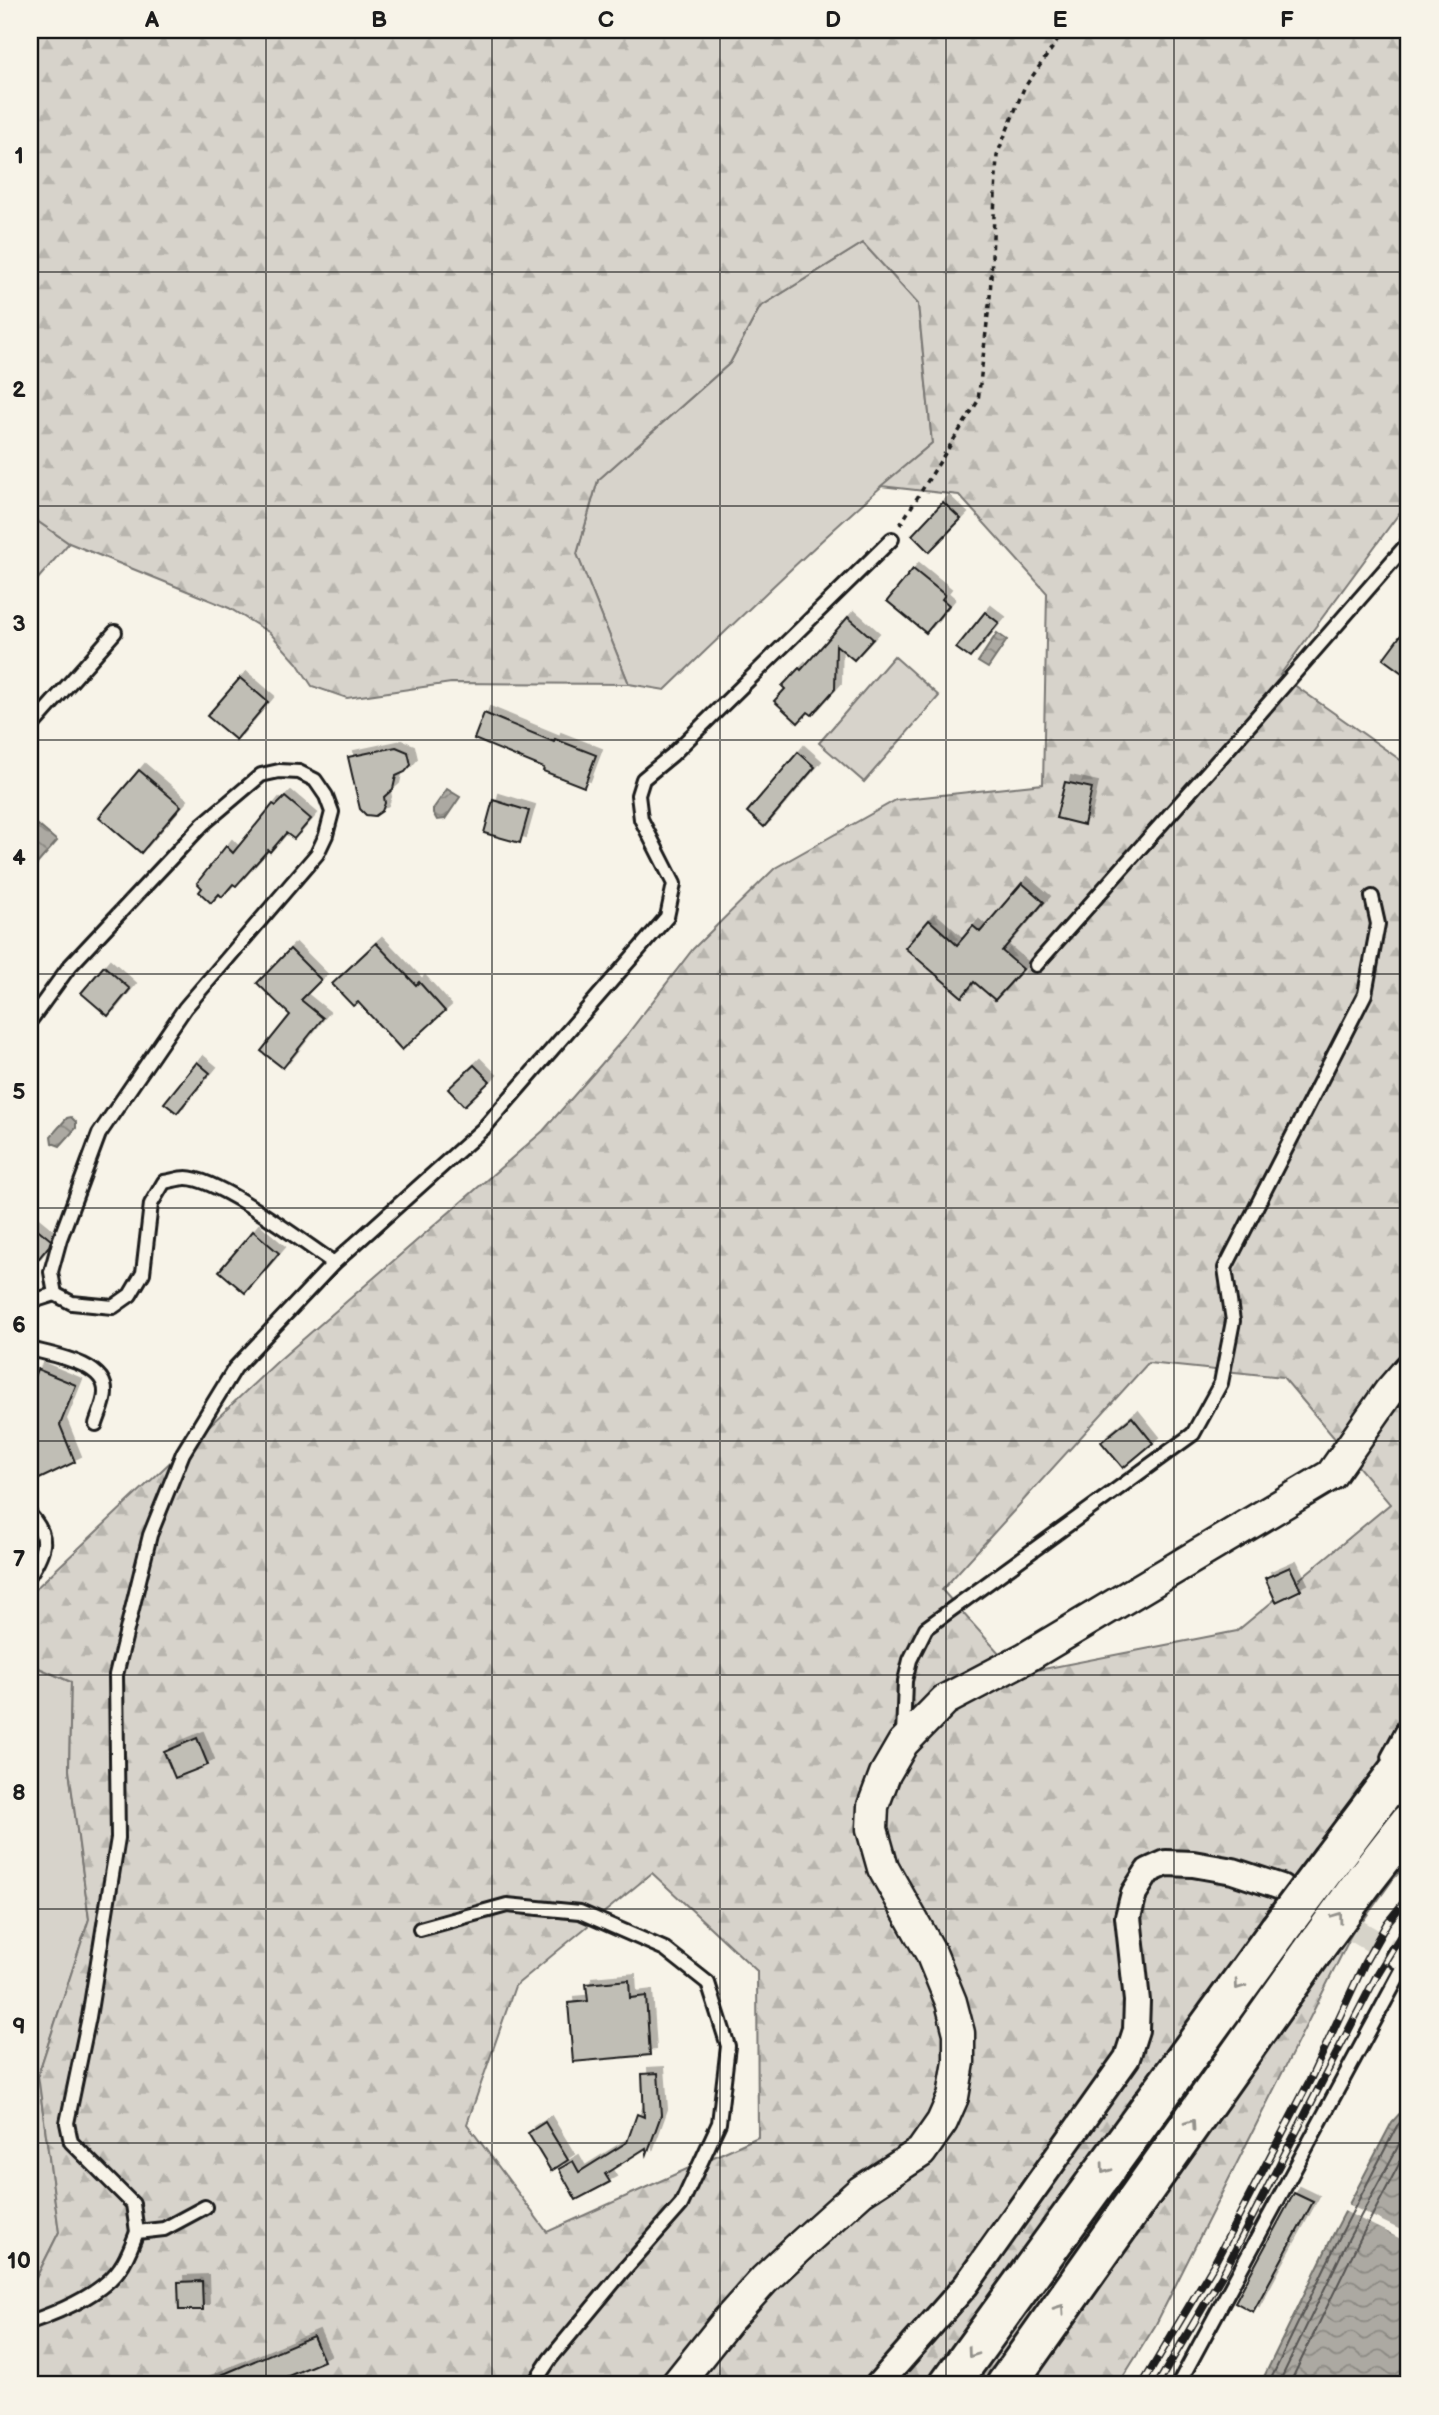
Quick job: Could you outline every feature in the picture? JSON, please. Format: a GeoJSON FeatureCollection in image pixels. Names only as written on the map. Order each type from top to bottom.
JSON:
{"type":"FeatureCollection","features":[{"type":"Feature","properties":{"kind":"highway"},"geometry":{"type":"LineString","coordinates":[[949,2385],[1332,1859],[1390,1766]]}},
{"type":"Feature","properties":{"kind":"highway"},"geometry":{"type":"LineString","coordinates":[[1006,2385],[1312,1952],[1409,1823]]}},
{"type":"Feature","properties":{"kind":"street"},"geometry":{"type":"LineString","coordinates":[[676,2385],[728,2320],[773,2271],[861,2191],[921,2152],[942,2122],[953,2096],[959,2062],[959,2033],[951,2002],[930,1953],[883,1868],[872,1829],[873,1806],[903,1743],[945,1700],[1026,1658],[1331,1475],[1389,1392],[1409,1369]]}},
{"type":"Feature","properties":{"kind":"street"},"geometry":{"type":"LineString","coordinates":[[878,2385],[966,2285],[1128,2058],[1136,2029],[1137,2001],[1128,1917],[1134,1893],[1148,1871],[1166,1863],[1192,1864],[1233,1871],[1281,1887]]}},
{"type":"Feature","properties":{"kind":"lane"},"geometry":{"type":"LineString","coordinates":[[30,2322],[91,2294],[120,2269],[138,2232],[133,2204],[71,2142],[67,2123],[89,2017],[118,1838],[116,1675],[150,1535],[183,1453],[235,1368],[334,1263],[483,1129],[667,917],[674,884],[641,819],[638,795],[643,779],[672,755],[892,538]]}},
{"type":"Feature","properties":{"kind":"lane"},"geometry":{"type":"LineString","coordinates":[[1035,965],[1409,542]]}},
{"type":"Feature","properties":{"kind":"lane"},"geometry":{"type":"LineString","coordinates":[[30,728],[115,632]]}},
{"type":"Feature","properties":{"kind":"lane"},"geometry":{"type":"LineString","coordinates":[[30,1021],[69,967],[203,824],[245,788],[261,775],[279,771],[299,772],[315,780],[326,796],[332,812],[317,854],[184,1008],[99,1134],[60,1239],[51,1272],[55,1294]]}},
{"type":"Feature","properties":{"kind":"lane"},"geometry":{"type":"LineString","coordinates":[[903,1743],[905,1681],[910,1660],[926,1628],[1193,1434],[1221,1383],[1226,1358],[1233,1321],[1225,1268],[1366,994],[1378,924],[1372,897]]}},
{"type":"Feature","properties":{"kind":"lane"},"geometry":{"type":"LineString","coordinates":[[30,1302],[55,1294],[72,1303],[113,1307],[130,1294],[143,1273],[151,1204],[164,1182],[187,1178],[218,1189],[258,1211],[334,1263]]}},
{"type":"Feature","properties":{"kind":"lane"},"geometry":{"type":"LineString","coordinates":[[30,1349],[83,1365],[100,1374],[106,1390],[96,1424]]}},
{"type":"Feature","properties":{"kind":"lane"},"geometry":{"type":"LineString","coordinates":[[30,1516],[41,1528],[44,1539],[43,1549],[30,1574]]}},
{"type":"Feature","properties":{"kind":"lane"},"geometry":{"type":"LineString","coordinates":[[1390,1766],[1409,1718]]}},
{"type":"Feature","properties":{"kind":"lane"},"geometry":{"type":"LineString","coordinates":[[420,1929],[507,1905],[580,1912],[665,1949],[708,1983],[728,2046],[719,2123],[681,2205],[550,2359],[533,2385]]}},
{"type":"Feature","properties":{"kind":"lane"},"geometry":{"type":"LineString","coordinates":[[1178,2385],[1406,1957]]}},
{"type":"Feature","properties":{"kind":"lane"},"geometry":{"type":"LineString","coordinates":[[138,2232],[164,2230],[205,2207]]}},
{"type":"Feature","properties":{"kind":"path"},"geometry":{"type":"LineString","coordinates":[[892,538],[978,401],[990,297],[997,155],[1024,89],[1065,30]]}},
{"type":"Feature","properties":{"kind":"path"},"geometry":{"type":"LineString","coordinates":[[30,811],[34,815]]}},
{"type":"Feature","properties":{"kind":"green space"},"geometry":{"type":"Polygon","coordinates":[[[30,30],[1409,30],[1409,500],[1280,675],[1409,766],[1409,1862],[1394,1878],[1349,1940],[1155,2326],[1118,2385],[30,2385],[30,2290],[59,2232],[38,2075],[89,1919],[69,1770],[71,1682],[30,1664],[30,1594],[278,1361],[543,1131],[626,1036],[693,949],[775,868],[896,800],[1043,784],[1047,593],[959,495],[881,486],[932,443],[918,304],[863,243],[760,307],[730,363],[598,480],[577,554],[629,684],[451,683],[347,698],[312,686],[297,663],[270,633],[229,608],[69,543],[30,516],[30,30]],[[1148,1363],[942,1590],[1018,1674],[1237,1631],[1390,1504],[1283,1377],[1148,1363]],[[652,1873],[515,1986],[467,2124],[547,2232],[758,2137],[757,1971],[652,1873]]]}},
{"type":"Feature","properties":{"kind":"green space"},"geometry":{"type":"Polygon","coordinates":[[[863,243],[918,304],[932,443],[830,533],[665,690],[629,684],[577,554],[598,480],[730,363],[760,307],[863,243]]]}},
{"type":"Feature","properties":{"kind":"green space"},"geometry":{"type":"Polygon","coordinates":[[[30,516],[69,543],[30,588],[30,516]]]}},
{"type":"Feature","properties":{"kind":"green space"},"geometry":{"type":"Polygon","coordinates":[[[894,656],[939,696],[864,782],[819,743],[894,656]]]}},
{"type":"Feature","properties":{"kind":"green space"},"geometry":{"type":"Polygon","coordinates":[[[30,1664],[71,1682],[69,1770],[89,1919],[38,2075],[59,2232],[30,2290],[30,1664]]]}},
{"type":"Feature","properties":{"kind":"water"},"geometry":{"type":"Polygon","coordinates":[[[997,633],[1007,640],[988,668],[978,662],[997,633]]]}},
{"type":"Feature","properties":{"kind":"water"},"geometry":{"type":"Polygon","coordinates":[[[447,789],[460,797],[445,819],[437,820],[433,809],[447,789]]]}},
{"type":"Feature","properties":{"kind":"water"},"geometry":{"type":"Polygon","coordinates":[[[38,825],[57,841],[30,872],[30,836],[38,825]]]}},
{"type":"Feature","properties":{"kind":"water"},"geometry":{"type":"Polygon","coordinates":[[[71,1117],[76,1122],[76,1128],[60,1146],[52,1143],[51,1136],[71,1117]]]}},
{"type":"Feature","properties":{"kind":"water"},"geometry":{"type":"Polygon","coordinates":[[[1409,2103],[1409,2385],[1260,2385],[1392,2122],[1409,2103]]]}},
{"type":"Feature","properties":{"kind":"pier"},"geometry":{"type":"Polygon","coordinates":[[[1345,2203],[1409,2234],[1409,2243],[1342,2210],[1345,2203]]]}},
{"type":"Feature","properties":{"kind":"building"},"geometry":{"type":"Polygon","coordinates":[[[943,502],[961,519],[929,552],[912,535],[943,502]]]}},
{"type":"Feature","properties":{"kind":"building"},"geometry":{"type":"Polygon","coordinates":[[[913,569],[945,595],[942,599],[949,605],[926,633],[887,601],[913,569]]]}},
{"type":"Feature","properties":{"kind":"building"},"geometry":{"type":"Polygon","coordinates":[[[985,612],[999,623],[970,658],[956,648],[985,612]]]}},
{"type":"Feature","properties":{"kind":"building"},"geometry":{"type":"Polygon","coordinates":[[[848,617],[873,639],[854,660],[836,645],[835,689],[812,715],[808,712],[798,723],[774,701],[785,689],[782,686],[799,668],[801,670],[848,617]]]}},
{"type":"Feature","properties":{"kind":"building"},"geometry":{"type":"Polygon","coordinates":[[[1409,624],[1409,678],[1383,659],[1409,624]]]}},
{"type":"Feature","properties":{"kind":"building"},"geometry":{"type":"Polygon","coordinates":[[[240,678],[268,702],[236,740],[207,716],[240,678]]]}},
{"type":"Feature","properties":{"kind":"building"},"geometry":{"type":"Polygon","coordinates":[[[484,713],[554,742],[555,739],[596,755],[584,787],[474,739],[484,713]]]}},
{"type":"Feature","properties":{"kind":"building"},"geometry":{"type":"Polygon","coordinates":[[[396,747],[408,752],[411,765],[396,776],[393,789],[384,797],[382,811],[375,816],[366,815],[360,809],[348,757],[396,747]]]}},
{"type":"Feature","properties":{"kind":"building"},"geometry":{"type":"Polygon","coordinates":[[[798,752],[815,767],[764,827],[747,812],[798,752]]]}},
{"type":"Feature","properties":{"kind":"building"},"geometry":{"type":"Polygon","coordinates":[[[139,770],[181,806],[141,853],[99,817],[139,770]]]}},
{"type":"Feature","properties":{"kind":"building"},"geometry":{"type":"Polygon","coordinates":[[[1065,782],[1092,788],[1084,825],[1056,818],[1065,782]]]}},
{"type":"Feature","properties":{"kind":"building"},"geometry":{"type":"Polygon","coordinates":[[[285,797],[311,819],[294,839],[286,833],[236,886],[233,884],[222,897],[219,894],[211,903],[199,892],[202,888],[197,883],[226,846],[233,853],[273,804],[276,806],[285,797]]]}},
{"type":"Feature","properties":{"kind":"building"},"geometry":{"type":"Polygon","coordinates":[[[493,800],[529,811],[520,843],[484,833],[493,800]]]}},
{"type":"Feature","properties":{"kind":"building"},"geometry":{"type":"Polygon","coordinates":[[[1022,883],[1044,902],[1002,951],[1023,969],[995,1000],[974,982],[962,997],[905,948],[929,920],[957,945],[973,926],[980,932],[1022,883]]]}},
{"type":"Feature","properties":{"kind":"building"},"geometry":{"type":"Polygon","coordinates":[[[376,943],[416,985],[419,982],[445,1011],[402,1050],[358,1002],[353,1006],[332,984],[376,943]]]}},
{"type":"Feature","properties":{"kind":"building"},"geometry":{"type":"Polygon","coordinates":[[[290,949],[321,980],[301,1000],[323,1018],[283,1068],[261,1051],[290,1015],[257,983],[290,949]]]}},
{"type":"Feature","properties":{"kind":"building"},"geometry":{"type":"Polygon","coordinates":[[[104,966],[130,989],[108,1016],[81,993],[104,966]]]}},
{"type":"Feature","properties":{"kind":"building"},"geometry":{"type":"Polygon","coordinates":[[[197,1062],[210,1073],[177,1113],[164,1103],[197,1062]]]}},
{"type":"Feature","properties":{"kind":"building"},"geometry":{"type":"Polygon","coordinates":[[[474,1065],[490,1081],[464,1106],[448,1089],[474,1065]]]}},
{"type":"Feature","properties":{"kind":"building"},"geometry":{"type":"Polygon","coordinates":[[[30,1223],[51,1240],[30,1269],[30,1223]]]}},
{"type":"Feature","properties":{"kind":"building"},"geometry":{"type":"Polygon","coordinates":[[[253,1231],[279,1253],[245,1293],[219,1271],[253,1231]]]}},
{"type":"Feature","properties":{"kind":"building"},"geometry":{"type":"Polygon","coordinates":[[[37,1369],[76,1385],[60,1425],[75,1462],[35,1481],[30,1467],[30,1387],[37,1369]]]}},
{"type":"Feature","properties":{"kind":"building"},"geometry":{"type":"Polygon","coordinates":[[[1132,1417],[1153,1443],[1123,1468],[1101,1442],[1132,1417]]]}},
{"type":"Feature","properties":{"kind":"building"},"geometry":{"type":"Polygon","coordinates":[[[1290,1567],[1301,1590],[1276,1602],[1265,1578],[1290,1567]]]}},
{"type":"Feature","properties":{"kind":"building"},"geometry":{"type":"Polygon","coordinates":[[[197,1738],[208,1765],[175,1778],[164,1752],[197,1738]]]}},
{"type":"Feature","properties":{"kind":"building"},"geometry":{"type":"Polygon","coordinates":[[[629,1980],[630,1998],[646,1996],[650,2055],[573,2062],[568,2003],[588,2001],[586,1984],[629,1980]]]}},
{"type":"Feature","properties":{"kind":"building"},"geometry":{"type":"Polygon","coordinates":[[[658,2073],[661,2115],[647,2154],[646,2148],[605,2174],[610,2182],[576,2200],[559,2169],[573,2161],[579,2172],[627,2142],[637,2114],[644,2117],[642,2074],[658,2073]]]}},
{"type":"Feature","properties":{"kind":"building"},"geometry":{"type":"Polygon","coordinates":[[[545,2122],[568,2160],[551,2171],[528,2133],[545,2122]]]}},
{"type":"Feature","properties":{"kind":"building"},"geometry":{"type":"Polygon","coordinates":[[[1294,2193],[1313,2202],[1253,2312],[1235,2302],[1294,2193]]]}},
{"type":"Feature","properties":{"kind":"building"},"geometry":{"type":"Polygon","coordinates":[[[202,2281],[203,2310],[179,2310],[178,2282],[202,2281]]]}},
{"type":"Feature","properties":{"kind":"building"},"geometry":{"type":"Polygon","coordinates":[[[313,2336],[324,2361],[267,2385],[198,2385],[313,2336]]]}},
{"type":"Feature","properties":{"kind":"tunnel"},"geometry":{"type":"LineString","coordinates":[[1324,1912],[1399,1956]]}},
{"type":"Feature","properties":{"kind":"railway"},"geometry":{"type":"LineString","coordinates":[[1142,2385],[1214,2264],[1310,2080],[1365,1962],[1387,1923],[1409,1896]]}},
{"type":"Feature","properties":{"kind":"railway"},"geometry":{"type":"LineString","coordinates":[[1157,2385],[1225,2270],[1378,1973],[1409,1922]]}}]}
